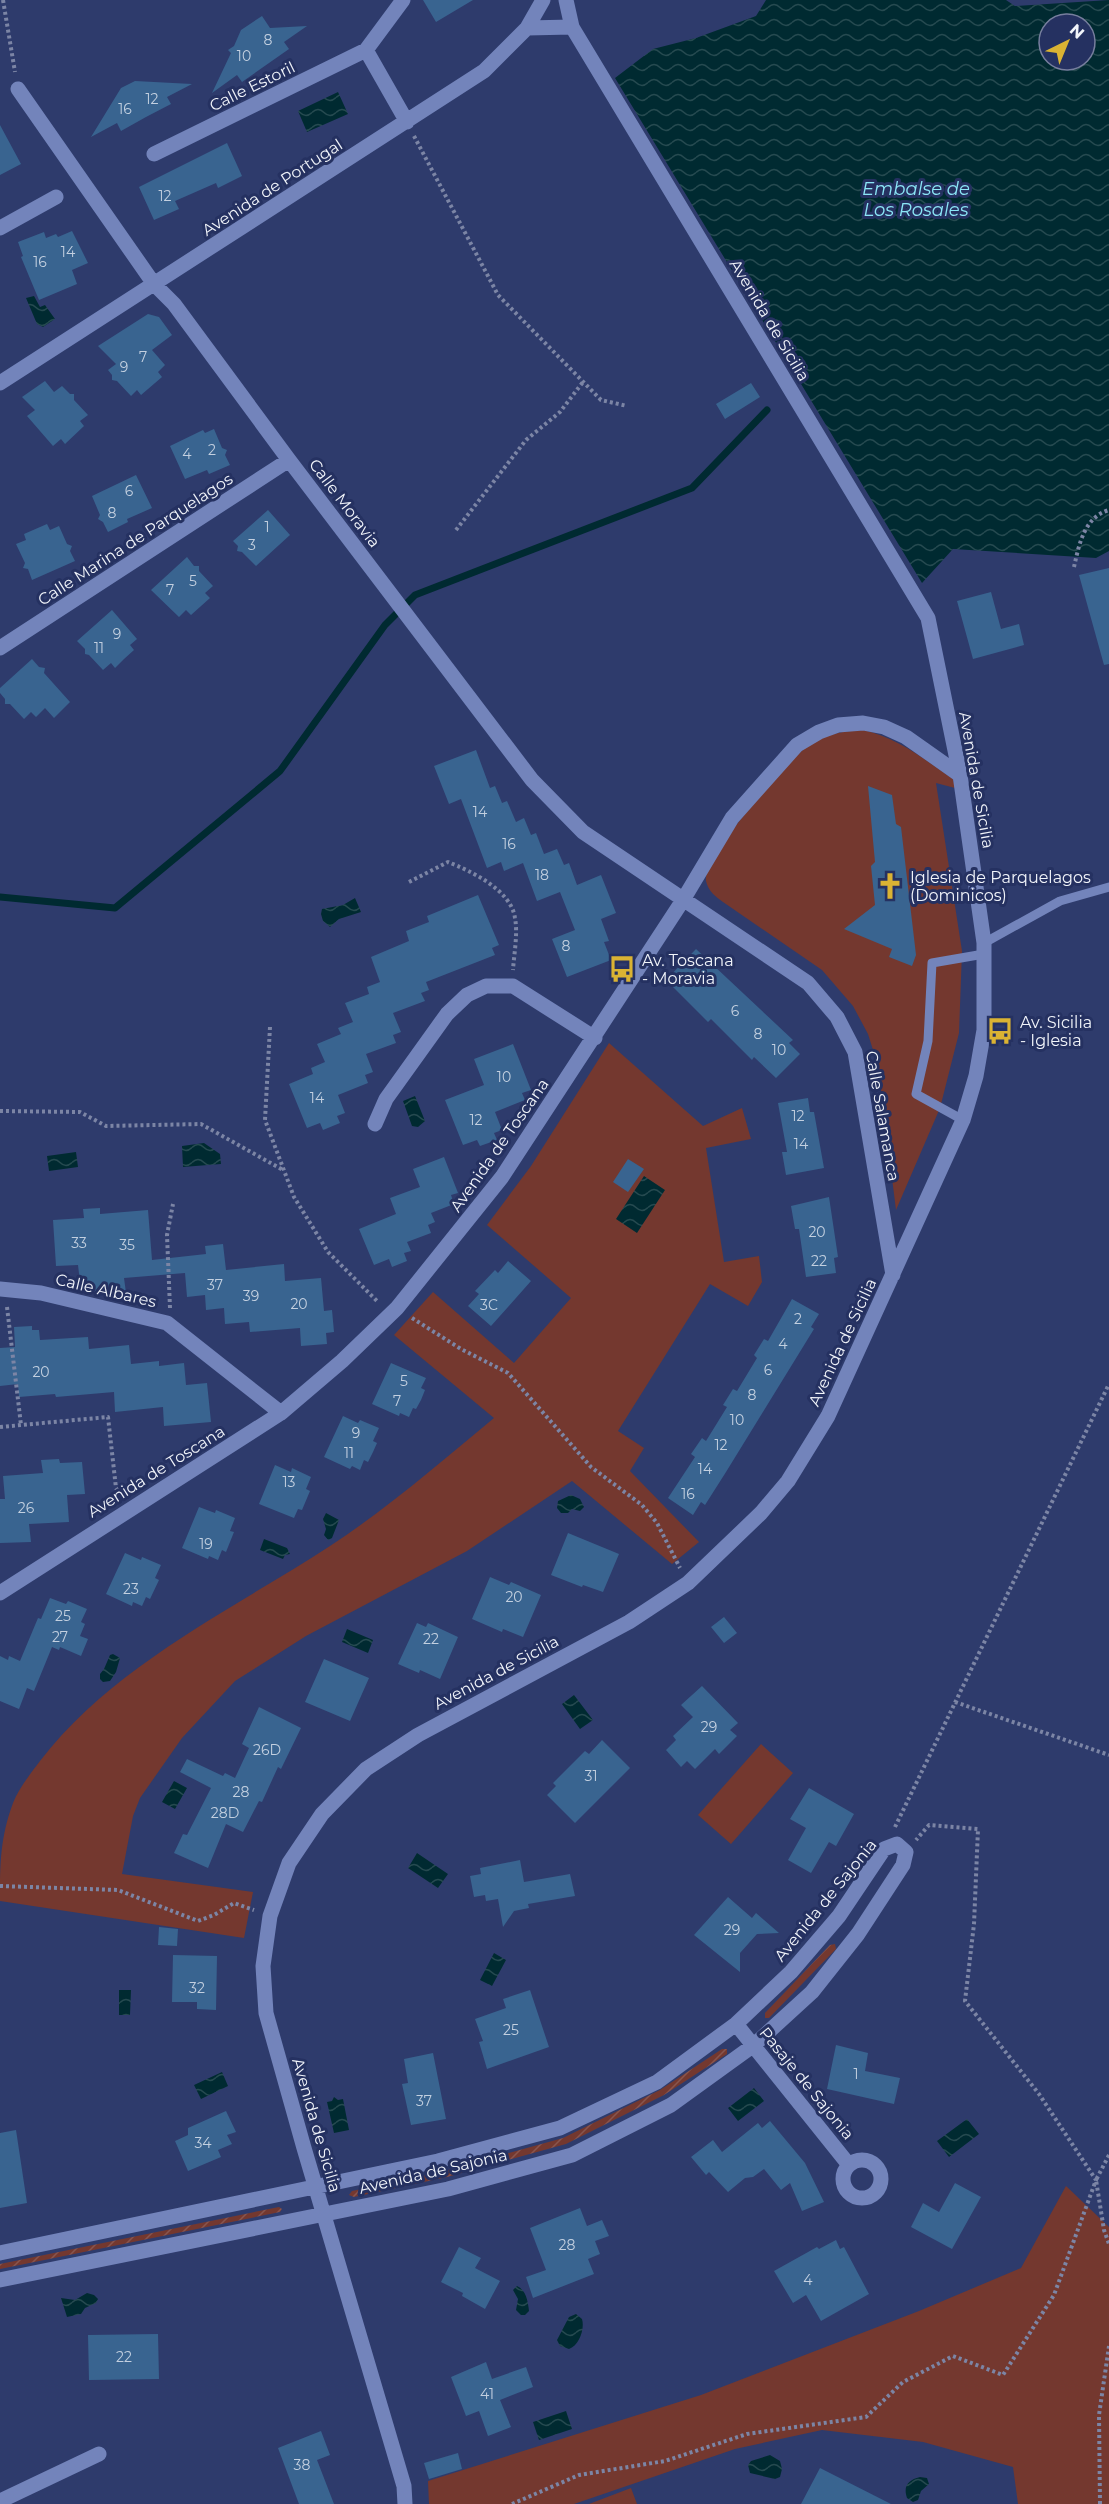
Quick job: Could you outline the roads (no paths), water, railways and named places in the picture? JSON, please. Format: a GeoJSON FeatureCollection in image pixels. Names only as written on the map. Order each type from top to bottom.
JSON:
{"type":"FeatureCollection","features":[{"type":"Feature","properties":{"kind":"street","name":"Calle Estoril"},"geometry":{"type":"LineString","coordinates":[[154,154],[366,50],[403,0]]}},
{"type":"Feature","properties":{"kind":"street","name":"Avenida de Portugal"},"geometry":{"type":"LineString","coordinates":[[0,383],[484,71],[527,27],[543,0]]}},
{"type":"Feature","properties":{"kind":"street","name":"Avenida de Sicilia"},"geometry":{"type":"LineString","coordinates":[[405,2504],[404,2486],[266,2013],[263,1966],[270,1916],[289,1863],[322,1814],[366,1769],[418,1735],[629,1622],[688,1583],[761,1513],[788,1481],[828,1416],[963,1120],[976,1076],[984,1030],[984,949],[960,775],[928,618],[572,27],[566,0]]}},
{"type":"Feature","properties":{"kind":"street"},"geometry":{"type":"LineString","coordinates":[[527,27],[572,27]]}},
{"type":"Feature","properties":{"kind":"street"},"geometry":{"type":"LineString","coordinates":[[366,50],[407,122]]}},
{"type":"Feature","properties":{"kind":"street","name":"Calle Moravia"},"geometry":{"type":"LineString","coordinates":[[18,89],[154,284],[174,304],[289,460],[532,780],[583,832],[683,900]]}},
{"type":"Feature","properties":{"kind":"street"},"geometry":{"type":"LineString","coordinates":[[0,228],[56,197]]}},
{"type":"Feature","properties":{"kind":"street","name":"Calle Marina de Parquelagos"},"geometry":{"type":"LineString","coordinates":[[0,648],[289,460]]}},
{"type":"Feature","properties":{"kind":"street","name":"Avenida de Toscana"},"geometry":{"type":"LineString","coordinates":[[0,1593],[281,1413],[342,1361],[397,1308],[502,1177],[595,1038],[732,818],[797,746],[819,732],[838,724],[863,723],[884,727],[906,737],[960,775]]}},
{"type":"Feature","properties":{"kind":"street","name":"Calle Salamanca"},"geometry":{"type":"LineString","coordinates":[[683,900],[703,911],[808,983],[837,1017],[855,1052],[893,1275]]}},
{"type":"Feature","properties":{"kind":"street"},"geometry":{"type":"LineString","coordinates":[[375,1124],[386,1099],[447,1014],[467,995],[486,986],[513,986],[595,1038]]}},
{"type":"Feature","properties":{"kind":"street","name":"Calle Albares"},"geometry":{"type":"LineString","coordinates":[[2,1289],[41,1293],[167,1323],[281,1413]]}},
{"type":"Feature","properties":{"kind":"street","name":"Avenida de Sajonia"},"geometry":{"type":"LineString","coordinates":[[0,2253],[438,2161],[560,2127],[657,2082],[736,2024],[798,1964],[839,1917],[884,1849],[897,1844],[906,1852],[903,1865],[858,1934],[812,1992],[754,2044],[671,2105],[572,2155],[448,2189],[0,2280]]}},
{"type":"Feature","properties":{"kind":"street","name":"Pasaje de Sajonia"},"geometry":{"type":"LineString","coordinates":[[736,2024],[849,2165]]}},
{"type":"Feature","properties":{"kind":"street"},"geometry":{"type":"LineString","coordinates":[[0,2501],[99,2454]]}},
{"type":"Feature","properties":{"kind":"lane"},"geometry":{"type":"LineString","coordinates":[[963,1120],[916,1094],[928,1041],[932,963],[984,949],[1060,901],[1109,887]]}},
{"type":"Feature","properties":{"kind":"water","name":"Embalse de Los Rosales"},"geometry":{"type":"Polygon","coordinates":[[[766,0],[1006,0],[1015,6],[1109,0],[1109,551],[1096,558],[953,549],[922,583],[615,78],[653,49],[696,38],[756,16],[766,0]]]}},
{"type":"Feature","properties":{"kind":"water"},"geometry":{"type":"Polygon","coordinates":[[[338,92],[348,114],[307,132],[298,111],[338,92]]]}},
{"type":"Feature","properties":{"kind":"water"},"geometry":{"type":"Polygon","coordinates":[[[34,296],[40,307],[45,305],[55,319],[43,327],[37,324],[26,298],[34,296]]]}},
{"type":"Feature","properties":{"kind":"water"},"geometry":{"type":"Polygon","coordinates":[[[355,898],[361,912],[339,919],[330,927],[323,921],[322,909],[343,905],[355,898]]]}},
{"type":"Feature","properties":{"kind":"water"},"geometry":{"type":"Polygon","coordinates":[[[415,1096],[425,1121],[418,1127],[412,1126],[403,1101],[415,1096]]]}},
{"type":"Feature","properties":{"kind":"water"},"geometry":{"type":"Polygon","coordinates":[[[204,1143],[220,1154],[221,1164],[183,1167],[182,1146],[204,1143]]]}},
{"type":"Feature","properties":{"kind":"water"},"geometry":{"type":"Polygon","coordinates":[[[76,1152],[78,1167],[49,1171],[47,1156],[76,1152]]]}},
{"type":"Feature","properties":{"kind":"water"},"geometry":{"type":"Polygon","coordinates":[[[644,1176],[665,1190],[637,1233],[616,1219],[644,1176]]]}},
{"type":"Feature","properties":{"kind":"water"},"geometry":{"type":"Polygon","coordinates":[[[571,1495],[580,1499],[584,1507],[580,1511],[572,1509],[568,1513],[561,1513],[557,1508],[558,1501],[571,1495]]]}},
{"type":"Feature","properties":{"kind":"water"},"geometry":{"type":"Polygon","coordinates":[[[326,1513],[339,1520],[332,1538],[328,1540],[324,1535],[326,1529],[323,1519],[326,1513]]]}},
{"type":"Feature","properties":{"kind":"water"},"geometry":{"type":"Polygon","coordinates":[[[264,1539],[287,1548],[290,1554],[285,1555],[283,1559],[260,1550],[264,1539]]]}},
{"type":"Feature","properties":{"kind":"water"},"geometry":{"type":"Polygon","coordinates":[[[347,1629],[373,1640],[368,1653],[342,1642],[347,1629]]]}},
{"type":"Feature","properties":{"kind":"water"},"geometry":{"type":"Polygon","coordinates":[[[113,1654],[120,1658],[116,1672],[110,1681],[103,1682],[100,1674],[110,1655],[113,1654]]]}},
{"type":"Feature","properties":{"kind":"water"},"geometry":{"type":"Polygon","coordinates":[[[574,1695],[593,1720],[580,1729],[562,1704],[574,1695]]]}},
{"type":"Feature","properties":{"kind":"water"},"geometry":{"type":"Polygon","coordinates":[[[174,1781],[187,1788],[175,1809],[162,1802],[174,1781]]]}},
{"type":"Feature","properties":{"kind":"water"},"geometry":{"type":"Polygon","coordinates":[[[417,1853],[448,1874],[438,1888],[408,1868],[417,1853]]]}},
{"type":"Feature","properties":{"kind":"water"},"geometry":{"type":"Polygon","coordinates":[[[494,1953],[506,1960],[492,1986],[480,1980],[494,1953]]]}},
{"type":"Feature","properties":{"kind":"water"},"geometry":{"type":"Polygon","coordinates":[[[119,1990],[131,1990],[130,2015],[119,2015],[119,1990]]]}},
{"type":"Feature","properties":{"kind":"water"},"geometry":{"type":"Polygon","coordinates":[[[222,2072],[228,2086],[201,2099],[194,2085],[222,2072]]]}},
{"type":"Feature","properties":{"kind":"water"},"geometry":{"type":"Polygon","coordinates":[[[754,2088],[764,2101],[738,2121],[728,2108],[754,2088]]]}},
{"type":"Feature","properties":{"kind":"water"},"geometry":{"type":"Polygon","coordinates":[[[334,2097],[338,2100],[343,2099],[349,2130],[334,2133],[327,2102],[332,2101],[334,2097]]]}},
{"type":"Feature","properties":{"kind":"water"},"geometry":{"type":"Polygon","coordinates":[[[967,2119],[979,2134],[949,2157],[937,2141],[967,2119]]]}},
{"type":"Feature","properties":{"kind":"water"},"geometry":{"type":"Polygon","coordinates":[[[517,2286],[523,2290],[527,2300],[529,2311],[525,2315],[521,2315],[516,2310],[518,2299],[513,2290],[517,2286]]]}},
{"type":"Feature","properties":{"kind":"water"},"geometry":{"type":"Polygon","coordinates":[[[87,2293],[98,2299],[96,2303],[85,2308],[81,2314],[67,2317],[61,2298],[75,2300],[87,2293]]]}},
{"type":"Feature","properties":{"kind":"water"},"geometry":{"type":"Polygon","coordinates":[[[576,2314],[583,2323],[578,2341],[569,2349],[560,2346],[557,2340],[569,2317],[576,2314]]]}},
{"type":"Feature","properties":{"kind":"water"},"geometry":{"type":"Polygon","coordinates":[[[566,2411],[572,2429],[539,2440],[533,2422],[566,2411]]]}},
{"type":"Feature","properties":{"kind":"water"},"geometry":{"type":"Polygon","coordinates":[[[770,2455],[780,2461],[782,2469],[780,2477],[775,2479],[750,2473],[748,2465],[751,2461],[770,2455]]]}},
{"type":"Feature","properties":{"kind":"water"},"geometry":{"type":"Polygon","coordinates":[[[920,2477],[927,2478],[929,2484],[921,2491],[918,2500],[913,2502],[907,2498],[906,2487],[912,2480],[920,2477]]]}},
{"type":"Feature","properties":{"kind":"waterway"},"geometry":{"type":"LineString","coordinates":[[0,897],[115,908],[280,771],[385,625],[415,595],[692,488],[767,410]]}},
{"type":"Feature","properties":{"kind":"place","name":"Iglesia de Parquelagos (Dominicos)"},"geometry":{"type":"Point","coordinates":[890,886]}},
{"type":"Feature","properties":{"kind":"place","name":"Av. Toscana - Moravia"},"geometry":{"type":"Point","coordinates":[622,969]}},
{"type":"Feature","properties":{"kind":"place","name":"Av. Sicilia - Iglesia"},"geometry":{"type":"Point","coordinates":[1000,1031]}}]}
